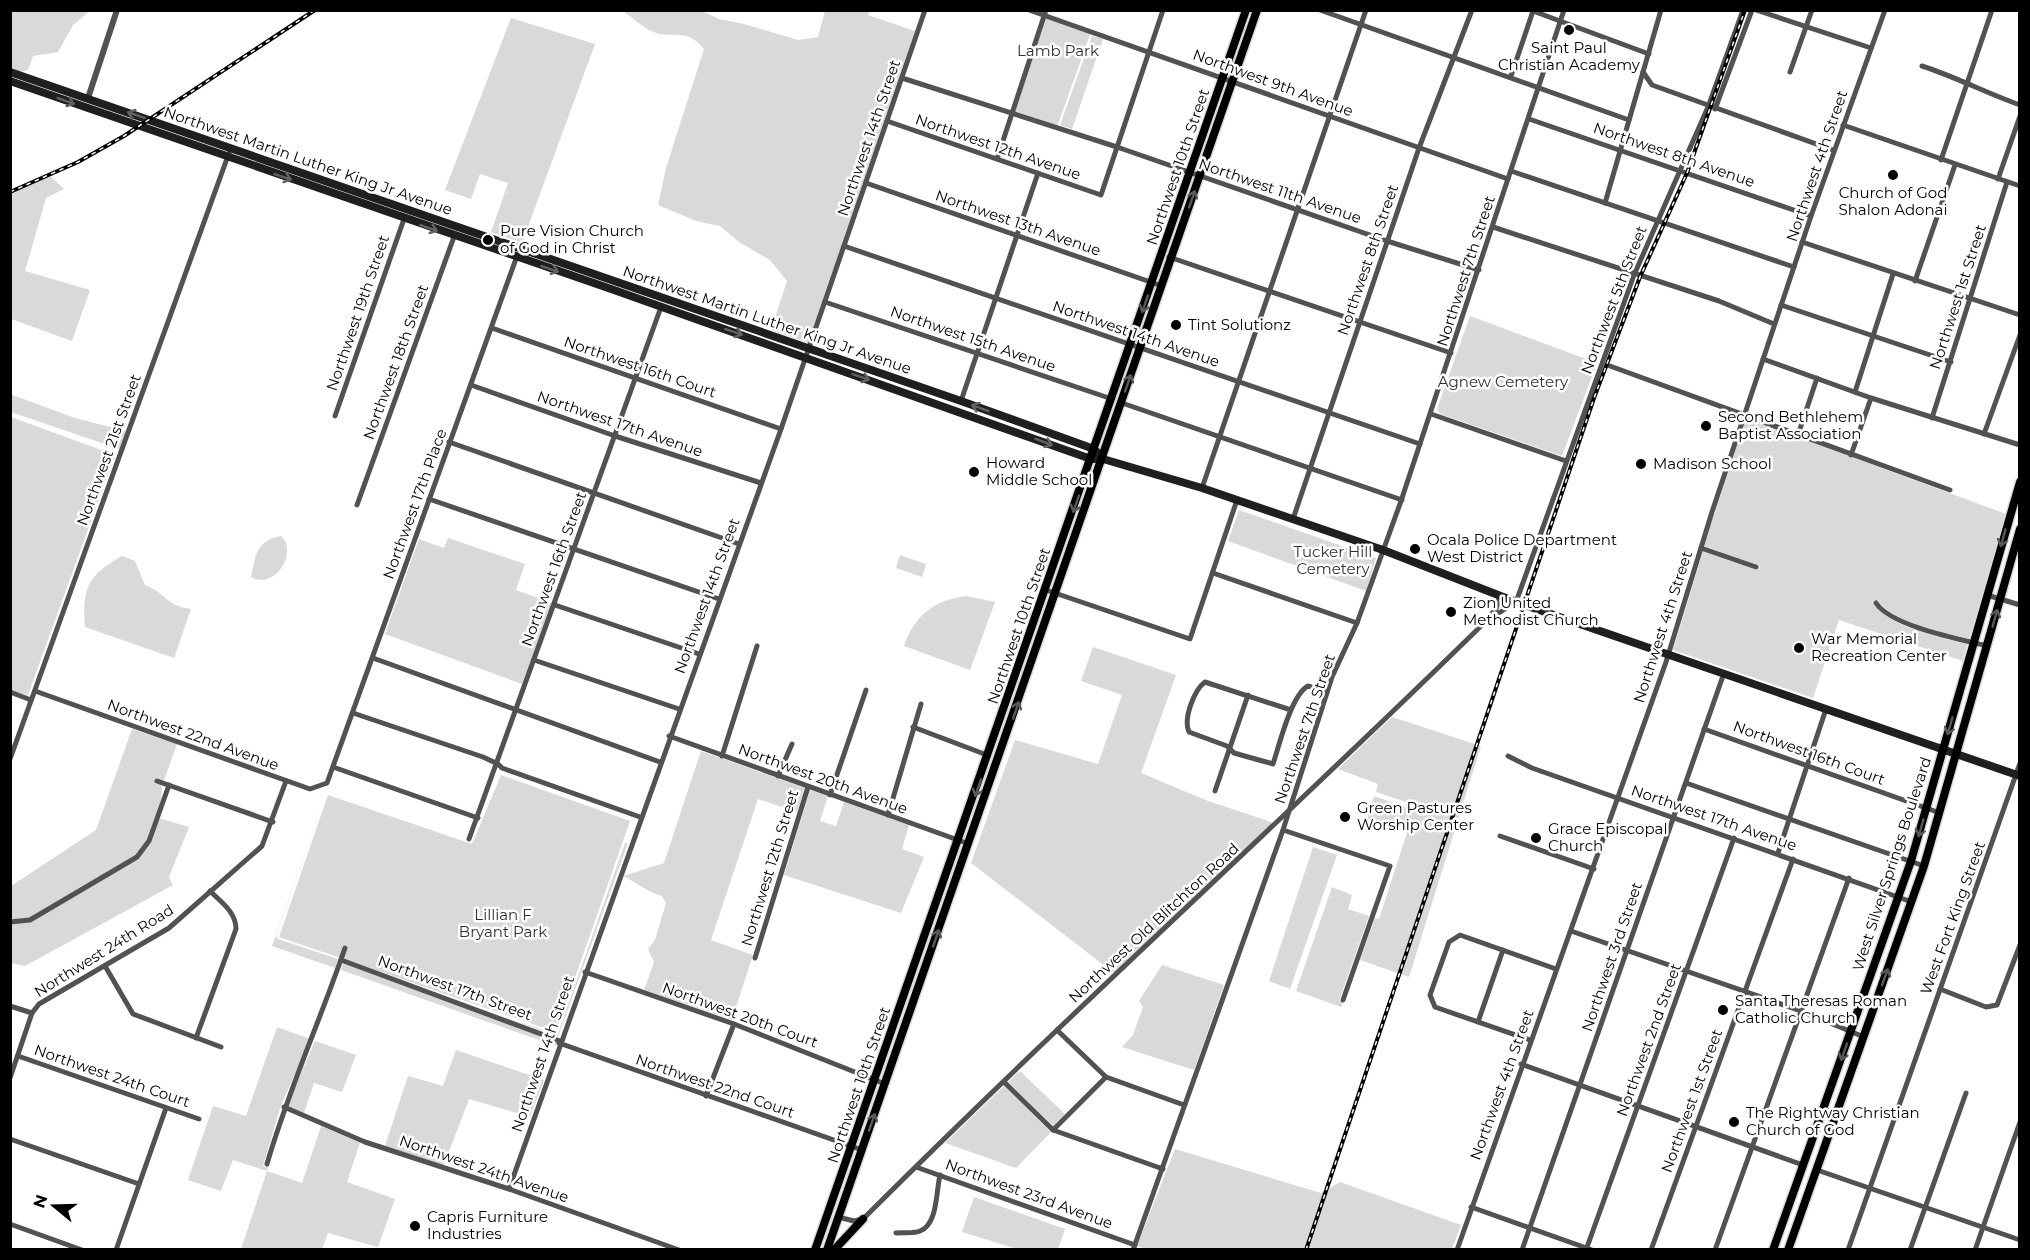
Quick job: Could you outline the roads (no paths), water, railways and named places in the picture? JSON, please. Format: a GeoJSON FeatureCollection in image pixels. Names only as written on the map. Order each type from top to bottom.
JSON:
{"type":"FeatureCollection","features":[{"type":"Feature","properties":{"kind":"main road","name":"Northwest 10th Street"},"geometry":{"type":"LineString","coordinates":[[815,1250],[989,756],[1246,10]]}},
{"type":"Feature","properties":{"kind":"main road","name":"Northwest 10th Street"},"geometry":{"type":"LineString","coordinates":[[827,1250],[1257,10]]}},
{"type":"Feature","properties":{"kind":"main road","name":"Northwest Martin Luther King Jr Avenue"},"geometry":{"type":"LineString","coordinates":[[10,72],[961,401],[1094,449],[1103,459]]}},
{"type":"Feature","properties":{"kind":"main road","name":"Northwest Martin Luther King Jr Avenue"},"geometry":{"type":"LineString","coordinates":[[10,81],[1091,459],[1103,459],[1202,488],[1383,550],[1516,602],[1956,756],[2018,775]]}},
{"type":"Feature","properties":{"kind":"main road"},"geometry":{"type":"LineString","coordinates":[[85,108],[88,98]]}},
{"type":"Feature","properties":{"kind":"main road"},"geometry":{"type":"LineString","coordinates":[[314,188],[317,179]]}},
{"type":"Feature","properties":{"kind":"main road","name":"West Silver Springs Boulevard"},"geometry":{"type":"LineString","coordinates":[[1773,1250],[1911,861],[2019,482]]}},
{"type":"Feature","properties":{"kind":"main road","name":"West Silver Springs Boulevard"},"geometry":{"type":"LineString","coordinates":[[1788,1250],[1924,866],[2019,529]]}},
{"type":"Feature","properties":{"kind":"main road"},"geometry":{"type":"LineString","coordinates":[[998,729],[1008,733]]}},
{"type":"Feature","properties":{"kind":"main road"},"geometry":{"type":"LineString","coordinates":[[916,962],[921,971],[921,981]]}},
{"type":"Feature","properties":{"kind":"main road"},"geometry":{"type":"LineString","coordinates":[[1809,1151],[1816,1170]]}},
{"type":"Feature","properties":{"kind":"main road"},"geometry":{"type":"LineString","coordinates":[[1803,1166],[1811,1186]]}},
{"type":"Feature","properties":{"kind":"main road"},"geometry":{"type":"LineString","coordinates":[[834,1250],[863,1219]]}},
{"type":"Feature","properties":{"kind":"street"},"geometry":{"type":"LineString","coordinates":[[88,98],[117,10]]}},
{"type":"Feature","properties":{"kind":"street","name":"Northwest 14th Street"},"geometry":{"type":"LineString","coordinates":[[508,1189],[781,429],[925,10]]}},
{"type":"Feature","properties":{"kind":"street","name":"Northwest 9th Avenue"},"geometry":{"type":"LineString","coordinates":[[1029,10],[1045,13],[1508,179]]}},
{"type":"Feature","properties":{"kind":"street"},"geometry":{"type":"LineString","coordinates":[[1117,147],[1163,10]]}},
{"type":"Feature","properties":{"kind":"street"},"geometry":{"type":"LineString","coordinates":[[1320,10],[1540,86],[1629,120]]}},
{"type":"Feature","properties":{"kind":"street"},"geometry":{"type":"LineString","coordinates":[[1202,488],[1366,10]]}},
{"type":"Feature","properties":{"kind":"street","name":"Northwest 8th Street"},"geometry":{"type":"LineString","coordinates":[[1293,519],[1312,469],[1358,322],[1419,148],[1472,10]]}},
{"type":"Feature","properties":{"kind":"street"},"geometry":{"type":"LineString","coordinates":[[1511,76],[1533,10],[1649,54]]}},
{"type":"Feature","properties":{"kind":"street","name":"Northwest 7th Street"},"geometry":{"type":"LineString","coordinates":[[1134,1247],[1290,810],[1327,692],[1357,623],[1402,500],[1564,10]]}},
{"type":"Feature","properties":{"kind":"street"},"geometry":{"type":"LineString","coordinates":[[1605,203],[1661,10]]}},
{"type":"Feature","properties":{"kind":"street","name":"Northwest 5th Street"},"geometry":{"type":"LineString","coordinates":[[1516,602],[1634,275],[1682,171],[1743,10]]}},
{"type":"Feature","properties":{"kind":"street"},"geometry":{"type":"LineString","coordinates":[[1715,109],[1752,10]]}},
{"type":"Feature","properties":{"kind":"street"},"geometry":{"type":"LineString","coordinates":[[1756,10],[1871,48]]}},
{"type":"Feature","properties":{"kind":"street"},"geometry":{"type":"LineString","coordinates":[[1790,72],[1812,10]]}},
{"type":"Feature","properties":{"kind":"street","name":"Northwest 4th Street"},"geometry":{"type":"LineString","coordinates":[[1457,1250],[1521,1064],[1594,869],[1668,654],[1774,324],[1833,150],[1885,10]]}},
{"type":"Feature","properties":{"kind":"street"},"geometry":{"type":"LineString","coordinates":[[1941,159],[1992,10]]}},
{"type":"Feature","properties":{"kind":"street"},"geometry":{"type":"LineString","coordinates":[[997,159],[1045,13]]}},
{"type":"Feature","properties":{"kind":"street"},"geometry":{"type":"LineString","coordinates":[[1922,66],[1961,79],[1967,84],[2019,105]]}},
{"type":"Feature","properties":{"kind":"street"},"geometry":{"type":"LineString","coordinates":[[1643,72],[1652,85],[1833,150]]}},
{"type":"Feature","properties":{"kind":"street","name":"Northwest 11th Avenue"},"geometry":{"type":"LineString","coordinates":[[902,78],[1012,112],[1298,208],[1387,241],[1479,270]]}},
{"type":"Feature","properties":{"kind":"street"},"geometry":{"type":"LineString","coordinates":[[1998,179],[2019,116]]}},
{"type":"Feature","properties":{"kind":"street","name":"Northwest 8th Avenue"},"geometry":{"type":"LineString","coordinates":[[1529,118],[1811,216]]}},
{"type":"Feature","properties":{"kind":"street","name":"Northwest 12th Avenue"},"geometry":{"type":"LineString","coordinates":[[887,121],[1101,195],[1117,147]]}},
{"type":"Feature","properties":{"kind":"street"},"geometry":{"type":"LineString","coordinates":[[1844,125],[2019,186]]}},
{"type":"Feature","properties":{"kind":"street","name":"Northwest 21st Street"},"geometry":{"type":"LineString","coordinates":[[10,759],[231,149]]}},
{"type":"Feature","properties":{"kind":"street"},"geometry":{"type":"LineString","coordinates":[[1915,281],[1954,165]]}},
{"type":"Feature","properties":{"kind":"street"},"geometry":{"type":"LineString","coordinates":[[1511,171],[1794,267]]}},
{"type":"Feature","properties":{"kind":"street"},"geometry":{"type":"LineString","coordinates":[[961,401],[1038,173]]}},
{"type":"Feature","properties":{"kind":"street","name":"Northwest 1st Street"},"geometry":{"type":"LineString","coordinates":[[1932,418],[2007,182]]}},
{"type":"Feature","properties":{"kind":"street","name":"Northwest 13th Avenue"},"geometry":{"type":"LineString","coordinates":[[866,183],[1162,285]]}},
{"type":"Feature","properties":{"kind":"street","name":"Northwest 19th Street"},"geometry":{"type":"LineString","coordinates":[[335,416],[404,219]]}},
{"type":"Feature","properties":{"kind":"street"},"geometry":{"type":"LineString","coordinates":[[1493,226],[1634,275],[1719,301],[1774,324]]}},
{"type":"Feature","properties":{"kind":"street","name":"Northwest 18th Street"},"geometry":{"type":"LineString","coordinates":[[357,506],[458,227]]}},
{"type":"Feature","properties":{"kind":"street"},"geometry":{"type":"LineString","coordinates":[[1802,242],[2019,315]]}},
{"type":"Feature","properties":{"kind":"street","name":"Northwest 14th Avenue"},"geometry":{"type":"LineString","coordinates":[[844,246],[1420,444]]}},
{"type":"Feature","properties":{"kind":"street","name":"Northwest 17th Place"},"geometry":{"type":"LineString","coordinates":[[333,767],[520,249]]}},
{"type":"Feature","properties":{"kind":"street"},"geometry":{"type":"LineString","coordinates":[[1162,255],[1452,353]]}},
{"type":"Feature","properties":{"kind":"street"},"geometry":{"type":"LineString","coordinates":[[1855,392],[1893,274]]}},
{"type":"Feature","properties":{"kind":"street","name":"Northwest 15th Avenue"},"geometry":{"type":"LineString","coordinates":[[825,302],[1112,399]]}},
{"type":"Feature","properties":{"kind":"street"},"geometry":{"type":"LineString","coordinates":[[1781,305],[1951,362]]}},
{"type":"Feature","properties":{"kind":"street","name":"Northwest 16th Street"},"geometry":{"type":"LineString","coordinates":[[469,839],[576,549],[661,307]]}},
{"type":"Feature","properties":{"kind":"street","name":"Northwest 16th Court"},"geometry":{"type":"LineString","coordinates":[[492,328],[781,429]]}},
{"type":"Feature","properties":{"kind":"street"},"geometry":{"type":"LineString","coordinates":[[1984,434],[2019,335]]}},
{"type":"Feature","properties":{"kind":"street"},"geometry":{"type":"LineString","coordinates":[[1763,359],[1871,398],[2019,446]]}},
{"type":"Feature","properties":{"kind":"street"},"geometry":{"type":"LineString","coordinates":[[1610,366],[1950,490]]}},
{"type":"Feature","properties":{"kind":"street"},"geometry":{"type":"LineString","coordinates":[[1798,435],[1817,378]]}},
{"type":"Feature","properties":{"kind":"street","name":"Northwest 17th Avenue"},"geometry":{"type":"LineString","coordinates":[[471,385],[615,436],[761,483]]}},
{"type":"Feature","properties":{"kind":"street"},"geometry":{"type":"LineString","coordinates":[[1851,455],[1871,398]]}},
{"type":"Feature","properties":{"kind":"street"},"geometry":{"type":"LineString","coordinates":[[1122,403],[1402,500]]}},
{"type":"Feature","properties":{"kind":"street"},"geometry":{"type":"LineString","coordinates":[[1431,414],[1566,461]]}},
{"type":"Feature","properties":{"kind":"street"},"geometry":{"type":"LineString","coordinates":[[449,442],[739,544]]}},
{"type":"Feature","properties":{"kind":"street"},"geometry":{"type":"LineString","coordinates":[[429,499],[719,599]]}},
{"type":"Feature","properties":{"kind":"street"},"geometry":{"type":"LineString","coordinates":[[1046,590],[1190,639],[1237,500]]}},
{"type":"Feature","properties":{"kind":"street"},"geometry":{"type":"LineString","coordinates":[[1701,548],[1756,567]]}},
{"type":"Feature","properties":{"kind":"street"},"geometry":{"type":"LineString","coordinates":[[1213,573],[1357,623]]}},
{"type":"Feature","properties":{"kind":"street","name":"Northwest Old Blitchton Road"},"geometry":{"type":"LineString","coordinates":[[863,1219],[1057,1030],[1278,824],[1481,626],[1496,609],[1500,595]]}},
{"type":"Feature","properties":{"kind":"street"},"geometry":{"type":"LineString","coordinates":[[1987,595],[2019,605]]}},
{"type":"Feature","properties":{"kind":"street","name":"Northwest Old Blitchton Road"},"geometry":{"type":"LineString","coordinates":[[1481,626],[1516,602]]}},
{"type":"Feature","properties":{"kind":"street"},"geometry":{"type":"LineString","coordinates":[[1876,603],[1882,612],[1933,633],[1987,646]]}},
{"type":"Feature","properties":{"kind":"street"},"geometry":{"type":"LineString","coordinates":[[555,605],[699,654]]}},
{"type":"Feature","properties":{"kind":"street"},"geometry":{"type":"LineString","coordinates":[[722,756],[757,646]]}},
{"type":"Feature","properties":{"kind":"street"},"geometry":{"type":"LineString","coordinates":[[373,658],[660,762]]}},
{"type":"Feature","properties":{"kind":"street"},"geometry":{"type":"LineString","coordinates":[[534,660],[679,710]]}},
{"type":"Feature","properties":{"kind":"street","name":"Northwest 3rd Street"},"geometry":{"type":"LineString","coordinates":[[1522,1250],[1724,673]]}},
{"type":"Feature","properties":{"kind":"street"},"geometry":{"type":"LineString","coordinates":[[1291,710],[1205,681],[1199,686],[1186,722],[1189,732],[1230,748],[1234,753],[1273,764],[1291,710],[1303,688],[1308,686],[1327,692]]}},
{"type":"Feature","properties":{"kind":"street"},"geometry":{"type":"LineString","coordinates":[[830,795],[866,690]]}},
{"type":"Feature","properties":{"kind":"street","name":"Northwest 22nd Avenue"},"geometry":{"type":"LineString","coordinates":[[35,691],[310,789],[319,788],[327,783],[333,767]]}},
{"type":"Feature","properties":{"kind":"street"},"geometry":{"type":"LineString","coordinates":[[10,692],[32,700]]}},
{"type":"Feature","properties":{"kind":"street"},"geometry":{"type":"LineString","coordinates":[[1215,791],[1248,695]]}},
{"type":"Feature","properties":{"kind":"street"},"geometry":{"type":"LineString","coordinates":[[888,815],[907,758],[913,727],[921,704]]}},
{"type":"Feature","properties":{"kind":"street"},"geometry":{"type":"LineString","coordinates":[[1778,854],[1826,709]]}},
{"type":"Feature","properties":{"kind":"street"},"geometry":{"type":"LineString","coordinates":[[353,713],[640,817]]}},
{"type":"Feature","properties":{"kind":"street"},"geometry":{"type":"LineString","coordinates":[[913,727],[989,756]]}},
{"type":"Feature","properties":{"kind":"street","name":"Northwest 16th Court"},"geometry":{"type":"LineString","coordinates":[[1704,729],[1940,813]]}},
{"type":"Feature","properties":{"kind":"street","name":"Northwest 20th Avenue"},"geometry":{"type":"LineString","coordinates":[[669,736],[969,844]]}},
{"type":"Feature","properties":{"kind":"street"},"geometry":{"type":"LineString","coordinates":[[778,776],[792,744]]}},
{"type":"Feature","properties":{"kind":"street","name":"Northwest 17th Avenue"},"geometry":{"type":"LineString","coordinates":[[1508,756],[1532,768],[1912,902]]}},
{"type":"Feature","properties":{"kind":"street","name":"West Fort King Street"},"geometry":{"type":"LineString","coordinates":[[1848,1250],[2018,775],[2019,763]]}},
{"type":"Feature","properties":{"kind":"street"},"geometry":{"type":"LineString","coordinates":[[333,767],[478,818]]}},
{"type":"Feature","properties":{"kind":"street"},"geometry":{"type":"LineString","coordinates":[[157,781],[273,822]]}},
{"type":"Feature","properties":{"kind":"street","name":"Northwest 24th Road"},"geometry":{"type":"LineString","coordinates":[[10,1006],[32,1013],[39,1004],[169,928],[262,846],[273,822],[286,781]]}},
{"type":"Feature","properties":{"kind":"street"},"geometry":{"type":"LineString","coordinates":[[1686,783],[1924,866]]}},
{"type":"Feature","properties":{"kind":"street"},"geometry":{"type":"LineString","coordinates":[[10,922],[30,920],[137,857],[149,840],[169,785]]}},
{"type":"Feature","properties":{"kind":"street","name":"Northwest 12th Street"},"geometry":{"type":"LineString","coordinates":[[755,957],[808,787]]}},
{"type":"Feature","properties":{"kind":"street"},"geometry":{"type":"LineString","coordinates":[[1278,824],[1283,830],[1390,866],[1343,1000]]}},
{"type":"Feature","properties":{"kind":"street"},"geometry":{"type":"LineString","coordinates":[[1500,836],[1594,869]]}},
{"type":"Feature","properties":{"kind":"street","name":"Northwest 2nd Street"},"geometry":{"type":"LineString","coordinates":[[1588,1249],[1734,838]]}},
{"type":"Feature","properties":{"kind":"street","name":"Northwest 1st Street"},"geometry":{"type":"LineString","coordinates":[[1651,1250],[1793,859]]}},
{"type":"Feature","properties":{"kind":"street"},"geometry":{"type":"LineString","coordinates":[[1715,1250],[1849,878]]}},
{"type":"Feature","properties":{"kind":"street"},"geometry":{"type":"LineString","coordinates":[[195,1038],[236,929],[236,921],[227,907],[210,891]]}},
{"type":"Feature","properties":{"kind":"street"},"geometry":{"type":"LineString","coordinates":[[1570,931],[1801,1011],[1864,1037]]}},
{"type":"Feature","properties":{"kind":"street"},"geometry":{"type":"LineString","coordinates":[[1530,1040],[1435,1007],[1430,995],[1449,942],[1460,935],[1556,969]]}},
{"type":"Feature","properties":{"kind":"street"},"geometry":{"type":"LineString","coordinates":[[1940,989],[1986,1007],[2000,1001],[2019,945]]}},
{"type":"Feature","properties":{"kind":"street"},"geometry":{"type":"LineString","coordinates":[[267,1164],[284,1107],[312,1041],[345,948]]}},
{"type":"Feature","properties":{"kind":"street"},"geometry":{"type":"LineString","coordinates":[[1478,1022],[1503,950]]}},
{"type":"Feature","properties":{"kind":"street","name":"Northwest 17th Street"},"geometry":{"type":"LineString","coordinates":[[341,960],[560,1042]]}},
{"type":"Feature","properties":{"kind":"street"},"geometry":{"type":"LineString","coordinates":[[105,966],[133,1014],[221,1047]]}},
{"type":"Feature","properties":{"kind":"street","name":"Northwest 20th Court"},"geometry":{"type":"LineString","coordinates":[[585,972],[734,1024],[885,1083]]}},
{"type":"Feature","properties":{"kind":"street"},"geometry":{"type":"LineString","coordinates":[[10,1078],[32,1013]]}},
{"type":"Feature","properties":{"kind":"street"},"geometry":{"type":"LineString","coordinates":[[706,1096],[734,1024]]}},
{"type":"Feature","properties":{"kind":"street"},"geometry":{"type":"LineString","coordinates":[[1057,1030],[1106,1077],[1184,1105]]}},
{"type":"Feature","properties":{"kind":"street","name":"Northwest 22nd Court"},"geometry":{"type":"LineString","coordinates":[[560,1042],[862,1150]]}},
{"type":"Feature","properties":{"kind":"street","name":"Northwest 24th Court"},"geometry":{"type":"LineString","coordinates":[[18,1056],[199,1119]]}},
{"type":"Feature","properties":{"kind":"street"},"geometry":{"type":"LineString","coordinates":[[1521,1064],[1803,1166]]}},
{"type":"Feature","properties":{"kind":"street"},"geometry":{"type":"LineString","coordinates":[[1053,1130],[1106,1077]]}},
{"type":"Feature","properties":{"kind":"street"},"geometry":{"type":"LineString","coordinates":[[1004,1082],[1053,1130],[1163,1169]]}},
{"type":"Feature","properties":{"kind":"street"},"geometry":{"type":"LineString","coordinates":[[1910,1250],[1966,1092]]}},
{"type":"Feature","properties":{"kind":"street","name":"Northwest 24th Avenue"},"geometry":{"type":"LineString","coordinates":[[284,1107],[365,1142],[508,1189],[679,1250]]}},
{"type":"Feature","properties":{"kind":"street"},"geometry":{"type":"LineString","coordinates":[[116,1250],[166,1108]]}},
{"type":"Feature","properties":{"kind":"street"},"geometry":{"type":"LineString","coordinates":[[1975,1250],[2019,1122]]}},
{"type":"Feature","properties":{"kind":"street"},"geometry":{"type":"LineString","coordinates":[[10,1138],[139,1184]]}},
{"type":"Feature","properties":{"kind":"street","name":"Northwest 23rd Avenue"},"geometry":{"type":"LineString","coordinates":[[916,1167],[1134,1247]]}},
{"type":"Feature","properties":{"kind":"street"},"geometry":{"type":"LineString","coordinates":[[1816,1170],[2019,1240]]}},
{"type":"Feature","properties":{"kind":"street"},"geometry":{"type":"LineString","coordinates":[[896,1233],[919,1232],[928,1226],[933,1215],[940,1175]]}},
{"type":"Feature","properties":{"kind":"street"},"geometry":{"type":"LineString","coordinates":[[1471,1208],[1588,1249]]}},
{"type":"Feature","properties":{"kind":"street"},"geometry":{"type":"LineString","coordinates":[[838,1217],[854,1221],[863,1219]]}},
{"type":"Feature","properties":{"kind":"street"},"geometry":{"type":"LineString","coordinates":[[10,1224],[82,1250]]}},
{"type":"Feature","properties":{"kind":"railway"},"geometry":{"type":"LineString","coordinates":[[10,192],[78,162],[124,136],[315,10]]}},
{"type":"Feature","properties":{"kind":"railway"},"geometry":{"type":"LineString","coordinates":[[1306,1250],[1594,398],[1640,277],[1687,173],[1745,10]]}},
{"type":"Feature","properties":{"kind":"place","name":"Saint Paul Christian Academy"},"geometry":{"type":"Point","coordinates":[1569,30]}},
{"type":"Feature","properties":{"kind":"place","name":"Church of God Shalon Adonai"},"geometry":{"type":"Point","coordinates":[1893,175]}},
{"type":"Feature","properties":{"kind":"place","name":"Pure Vision Church of God in Christ"},"geometry":{"type":"Point","coordinates":[488,240]}},
{"type":"Feature","properties":{"kind":"place","name":"Tint Solutionz"},"geometry":{"type":"Point","coordinates":[1176,325]}},
{"type":"Feature","properties":{"kind":"place","name":"Second Bethlehem Baptist Association"},"geometry":{"type":"Point","coordinates":[1706,426]}},
{"type":"Feature","properties":{"kind":"place","name":"Madison School"},"geometry":{"type":"Point","coordinates":[1641,464]}},
{"type":"Feature","properties":{"kind":"place","name":"Howard Middle School"},"geometry":{"type":"Point","coordinates":[974,472]}},
{"type":"Feature","properties":{"kind":"place","name":"Ocala Police Department West District"},"geometry":{"type":"Point","coordinates":[1415,549]}},
{"type":"Feature","properties":{"kind":"place","name":"Zion United Methodist Church"},"geometry":{"type":"Point","coordinates":[1451,612]}},
{"type":"Feature","properties":{"kind":"place","name":"War Memorial Recreation Center"},"geometry":{"type":"Point","coordinates":[1799,648]}},
{"type":"Feature","properties":{"kind":"place","name":"Green Pastures Worship Center"},"geometry":{"type":"Point","coordinates":[1345,817]}},
{"type":"Feature","properties":{"kind":"place","name":"Grace Episcopal Church"},"geometry":{"type":"Point","coordinates":[1536,838]}},
{"type":"Feature","properties":{"kind":"place","name":"Santa Theresas Roman Catholic Church"},"geometry":{"type":"Point","coordinates":[1723,1010]}},
{"type":"Feature","properties":{"kind":"place","name":"The Rightway Christian Church of God"},"geometry":{"type":"Point","coordinates":[1734,1122]}},
{"type":"Feature","properties":{"kind":"place","name":"Capris Furniture Industries"},"geometry":{"type":"Point","coordinates":[415,1226]}},
{"type":"Feature","properties":{"kind":"park label","name":"Lamb Park"},"geometry":{"type":"Point","coordinates":[1058,51]}},
{"type":"Feature","properties":{"kind":"park label","name":"Agnew Cemetery"},"geometry":{"type":"Point","coordinates":[1503,382]}},
{"type":"Feature","properties":{"kind":"park label","name":"Tucker Hill Cemetery"},"geometry":{"type":"Point","coordinates":[1333,560]}},
{"type":"Feature","properties":{"kind":"park label","name":"Lillian F Bryant Park"},"geometry":{"type":"Point","coordinates":[503,924]}}]}
